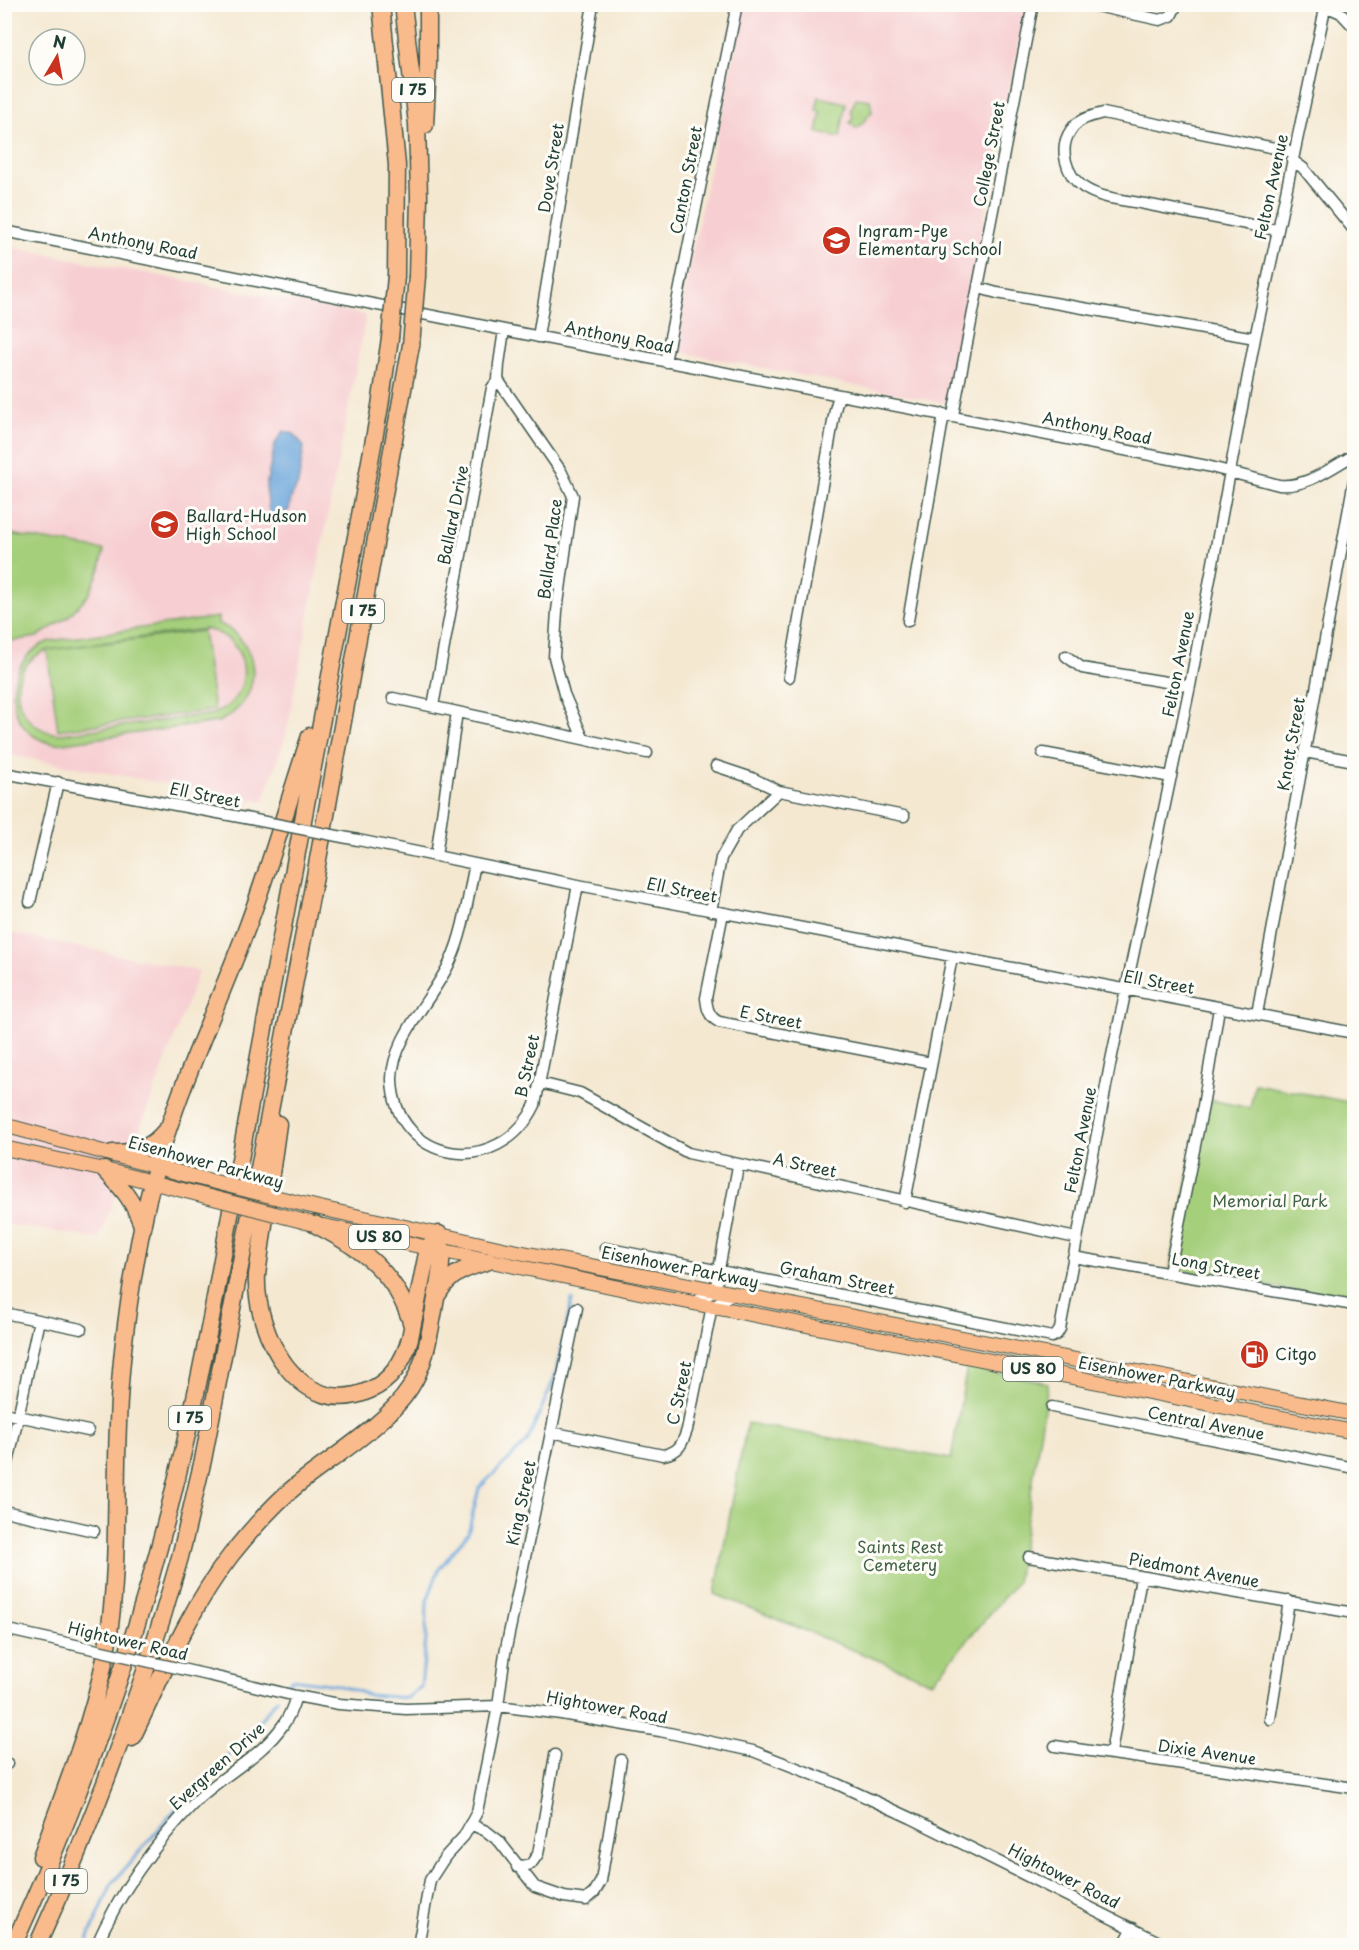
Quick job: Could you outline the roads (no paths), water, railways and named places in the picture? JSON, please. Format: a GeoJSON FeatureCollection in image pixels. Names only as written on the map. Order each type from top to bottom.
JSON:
{"type":"FeatureCollection","features":[{"type":"Feature","properties":{"kind":"highway"},"geometry":{"type":"LineString","coordinates":[[369,4],[395,133]]}},
{"type":"Feature","properties":{"kind":"highway","name":"I 75"},"geometry":{"type":"LineString","coordinates":[[13,1946],[62,1833],[110,1709],[135,1632],[175,1486],[222,1255],[376,428],[390,338],[396,276],[397,190],[395,133],[381,4]]}},
{"type":"Feature","properties":{"kind":"highway","name":"I 75"},"geometry":{"type":"LineString","coordinates":[[37,1946],[93,1817],[127,1725],[183,1545],[221,1372],[285,1037],[411,345],[417,276],[419,176],[416,114],[403,4]]}},
{"type":"Feature","properties":{"kind":"highway"},"geometry":{"type":"LineString","coordinates":[[419,176],[425,121],[428,4]]}},
{"type":"Feature","properties":{"kind":"highway"},"geometry":{"type":"LineString","coordinates":[[13,1946],[93,1706],[108,1641],[113,1597],[122,1357],[128,1308],[155,1175],[168,1126],[248,925],[329,678]]}},
{"type":"Feature","properties":{"kind":"highway"},"geometry":{"type":"LineString","coordinates":[[285,1037],[278,1131],[257,1275],[259,1312],[267,1336],[278,1356],[302,1383],[324,1394],[352,1396],[375,1388],[395,1371],[406,1351],[436,1244]]}},
{"type":"Feature","properties":{"kind":"highway"},"geometry":{"type":"LineString","coordinates":[[112,1154],[147,1148],[158,1140],[168,1126]]}},
{"type":"Feature","properties":{"kind":"highway"},"geometry":{"type":"LineString","coordinates":[[105,1170],[124,1189],[138,1213],[143,1229]]}},
{"type":"Feature","properties":{"kind":"highway"},"geometry":{"type":"LineString","coordinates":[[314,1224],[367,1255],[382,1270],[400,1294],[412,1327]]}},
{"type":"Feature","properties":{"kind":"highway"},"geometry":{"type":"LineString","coordinates":[[93,1817],[183,1634],[216,1576],[270,1510],[295,1487],[385,1416],[403,1398],[417,1375],[423,1360],[436,1298],[436,1244]]}},
{"type":"Feature","properties":{"kind":"highway"},"geometry":{"type":"LineString","coordinates":[[436,1298],[447,1280],[454,1274],[462,1269],[489,1261]]}},
{"type":"Feature","properties":{"kind":"main road","name":"Eisenhower Parkway"},"geometry":{"type":"LineString","coordinates":[[4,1125],[112,1154],[186,1191],[314,1224],[436,1244],[503,1249],[1354,1414]]}},
{"type":"Feature","properties":{"kind":"main road","name":"Eisenhower Parkway"},"geometry":{"type":"LineString","coordinates":[[4,1148],[105,1170],[190,1176],[311,1206],[489,1261],[1354,1432]]}},
{"type":"Feature","properties":{"kind":"street","name":"Dove Street"},"geometry":{"type":"LineString","coordinates":[[538,337],[593,4]]}},
{"type":"Feature","properties":{"kind":"street","name":"Canton Street"},"geometry":{"type":"LineString","coordinates":[[665,362],[737,4]]}},
{"type":"Feature","properties":{"kind":"street","name":"College Street"},"geometry":{"type":"LineString","coordinates":[[949,414],[979,288],[1033,4]]}},
{"type":"Feature","properties":{"kind":"street"},"geometry":{"type":"LineString","coordinates":[[1087,4],[1160,20],[1171,16],[1177,4]]}},
{"type":"Feature","properties":{"kind":"street"},"geometry":{"type":"LineString","coordinates":[[1325,5],[1341,13],[1354,27]]}},
{"type":"Feature","properties":{"kind":"street","name":"Felton Avenue"},"geometry":{"type":"LineString","coordinates":[[1060,1329],[1110,1065],[1190,686],[1255,338],[1325,5]]}},
{"type":"Feature","properties":{"kind":"street"},"geometry":{"type":"LineString","coordinates":[[1277,230],[1118,198],[1086,189],[1075,181],[1068,169],[1064,148],[1070,130],[1079,122],[1103,113],[1293,156],[1354,230]]}},
{"type":"Feature","properties":{"kind":"street","name":"Anthony Road"},"geometry":{"type":"LineString","coordinates":[[4,231],[665,362],[949,414],[1229,471],[1279,485],[1290,486],[1306,482],[1354,454]]}},
{"type":"Feature","properties":{"kind":"street"},"geometry":{"type":"LineString","coordinates":[[979,288],[1255,338]]}},
{"type":"Feature","properties":{"kind":"street","name":"Ballard Drive"},"geometry":{"type":"LineString","coordinates":[[433,706],[492,388],[498,380],[504,330]]}},
{"type":"Feature","properties":{"kind":"street","name":"Ballard Place"},"geometry":{"type":"LineString","coordinates":[[498,380],[561,471],[573,496],[557,611],[554,657],[564,694],[583,738]]}},
{"type":"Feature","properties":{"kind":"street"},"geometry":{"type":"LineString","coordinates":[[789,677],[839,395]]}},
{"type":"Feature","properties":{"kind":"street"},"geometry":{"type":"LineString","coordinates":[[908,621],[949,414]]}},
{"type":"Feature","properties":{"kind":"street","name":"Knott Street"},"geometry":{"type":"LineString","coordinates":[[1257,1014],[1354,480]]}},
{"type":"Feature","properties":{"kind":"street"},"geometry":{"type":"LineString","coordinates":[[1066,656],[1083,668],[1190,686]]}},
{"type":"Feature","properties":{"kind":"street"},"geometry":{"type":"LineString","coordinates":[[393,698],[648,753]]}},
{"type":"Feature","properties":{"kind":"street"},"geometry":{"type":"LineString","coordinates":[[436,856],[457,712]]}},
{"type":"Feature","properties":{"kind":"street"},"geometry":{"type":"LineString","coordinates":[[1305,752],[1354,761]]}},
{"type":"Feature","properties":{"kind":"street"},"geometry":{"type":"LineString","coordinates":[[1043,753],[1171,777]]}},
{"type":"Feature","properties":{"kind":"street"},"geometry":{"type":"LineString","coordinates":[[716,766],[752,778],[779,791],[904,816]]}},
{"type":"Feature","properties":{"kind":"street","name":"Ell Street"},"geometry":{"type":"LineString","coordinates":[[4,773],[358,840],[711,911],[1354,1033]]}},
{"type":"Feature","properties":{"kind":"street"},"geometry":{"type":"LineString","coordinates":[[30,902],[58,782]]}},
{"type":"Feature","properties":{"kind":"street"},"geometry":{"type":"LineString","coordinates":[[711,911],[721,858],[731,839],[737,830],[779,791]]}},
{"type":"Feature","properties":{"kind":"street","name":"B Street"},"geometry":{"type":"LineString","coordinates":[[475,864],[456,947],[449,963],[406,1034],[393,1068],[396,1109],[411,1130],[436,1148],[459,1153],[476,1153],[508,1140],[529,1118],[535,1105],[578,885]]}},
{"type":"Feature","properties":{"kind":"street","name":"E Street"},"geometry":{"type":"LineString","coordinates":[[723,913],[706,998],[707,1010],[713,1019],[931,1063]]}},
{"type":"Feature","properties":{"kind":"street"},"geometry":{"type":"LineString","coordinates":[[905,1202],[951,957]]}},
{"type":"Feature","properties":{"kind":"street"},"geometry":{"type":"LineString","coordinates":[[1169,1274],[1203,1106],[1219,1008]]}},
{"type":"Feature","properties":{"kind":"street","name":"A Street"},"geometry":{"type":"LineString","coordinates":[[540,1083],[570,1090],[600,1104],[688,1153],[738,1166],[1076,1238]]}},
{"type":"Feature","properties":{"kind":"street"},"geometry":{"type":"LineString","coordinates":[[693,1303],[715,1291],[738,1166]]}},
{"type":"Feature","properties":{"kind":"street","name":"Graham Street"},"geometry":{"type":"LineString","coordinates":[[605,1248],[1052,1336],[1060,1329]]}},
{"type":"Feature","properties":{"kind":"street","name":"Long Street"},"geometry":{"type":"LineString","coordinates":[[1073,1257],[1354,1305]]}},
{"type":"Feature","properties":{"kind":"street"},"geometry":{"type":"LineString","coordinates":[[712,1306],[733,1294]]}},
{"type":"Feature","properties":{"kind":"street","name":"C Street"},"geometry":{"type":"LineString","coordinates":[[550,1432],[663,1455],[677,1450],[682,1446],[687,1430],[712,1306]]}},
{"type":"Feature","properties":{"kind":"street","name":"King Street"},"geometry":{"type":"LineString","coordinates":[[417,1946],[430,1880],[464,1836],[477,1812],[498,1706],[505,1653],[577,1308]]}},
{"type":"Feature","properties":{"kind":"street"},"geometry":{"type":"LineString","coordinates":[[4,1313],[81,1329]]}},
{"type":"Feature","properties":{"kind":"street"},"geometry":{"type":"LineString","coordinates":[[4,1482],[39,1320]]}},
{"type":"Feature","properties":{"kind":"street","name":"Central Avenue"},"geometry":{"type":"LineString","coordinates":[[1052,1407],[1354,1468]]}},
{"type":"Feature","properties":{"kind":"street"},"geometry":{"type":"LineString","coordinates":[[4,1413],[88,1431]]}},
{"type":"Feature","properties":{"kind":"street"},"geometry":{"type":"LineString","coordinates":[[4,1511],[94,1531]]}},
{"type":"Feature","properties":{"kind":"street","name":"Piedmont Avenue"},"geometry":{"type":"LineString","coordinates":[[1029,1557],[1354,1613]]}},
{"type":"Feature","properties":{"kind":"street"},"geometry":{"type":"LineString","coordinates":[[1111,1754],[1141,1577]]}},
{"type":"Feature","properties":{"kind":"street"},"geometry":{"type":"LineString","coordinates":[[1270,1719],[1289,1601]]}},
{"type":"Feature","properties":{"kind":"street","name":"Hightower Road"},"geometry":{"type":"LineString","coordinates":[[4,1629],[339,1704],[406,1709],[498,1706],[572,1716],[719,1743],[772,1758],[835,1783],[911,1818],[1167,1946]]}},
{"type":"Feature","properties":{"kind":"street","name":"Evergreen Drive"},"geometry":{"type":"LineString","coordinates":[[96,1946],[117,1903],[149,1855],[197,1800],[273,1738],[284,1724],[296,1696]]}},
{"type":"Feature","properties":{"kind":"street","name":"Dixie Avenue"},"geometry":{"type":"LineString","coordinates":[[1055,1746],[1354,1788]]}},
{"type":"Feature","properties":{"kind":"street"},"geometry":{"type":"LineString","coordinates":[[517,1867],[531,1864],[538,1854],[555,1755]]}},
{"type":"Feature","properties":{"kind":"street"},"geometry":{"type":"LineString","coordinates":[[470,1824],[486,1831],[499,1841],[517,1867],[535,1887],[564,1897],[586,1900],[594,1893],[601,1881],[621,1760]]}},
{"type":"Feature","properties":{"kind":"street"},"geometry":{"type":"LineString","coordinates":[[1123,1946],[1133,1928]]}},
{"type":"Feature","properties":{"kind":"water"},"geometry":{"type":"Polygon","coordinates":[[[283,431],[294,434],[304,447],[298,484],[291,498],[289,510],[270,520],[266,486],[275,444],[283,431]]]}},
{"type":"Feature","properties":{"kind":"waterway"},"geometry":{"type":"LineString","coordinates":[[286,1686],[291,1679],[337,1685],[369,1695],[407,1698],[421,1687],[427,1601],[439,1569],[468,1533],[479,1488],[527,1442],[555,1377],[572,1300]]}},
{"type":"Feature","properties":{"kind":"waterway"},"geometry":{"type":"LineString","coordinates":[[85,1946],[111,1885],[187,1796],[242,1742],[277,1699]]}},
{"type":"Feature","properties":{"kind":"place","name":"Ingram-Pye Elementary School"},"geometry":{"type":"Point","coordinates":[837,240]}},
{"type":"Feature","properties":{"kind":"place","name":"Ballard-Hudson High School"},"geometry":{"type":"Point","coordinates":[165,525]}},
{"type":"Feature","properties":{"kind":"place","name":"Citgo"},"geometry":{"type":"Point","coordinates":[1254,1354]}},
{"type":"Feature","properties":{"kind":"park label","name":"Memorial Park"},"geometry":{"type":"Point","coordinates":[1270,1201]}},
{"type":"Feature","properties":{"kind":"park label","name":"Saints Rest Cemetery"},"geometry":{"type":"Point","coordinates":[900,1556]}}]}
